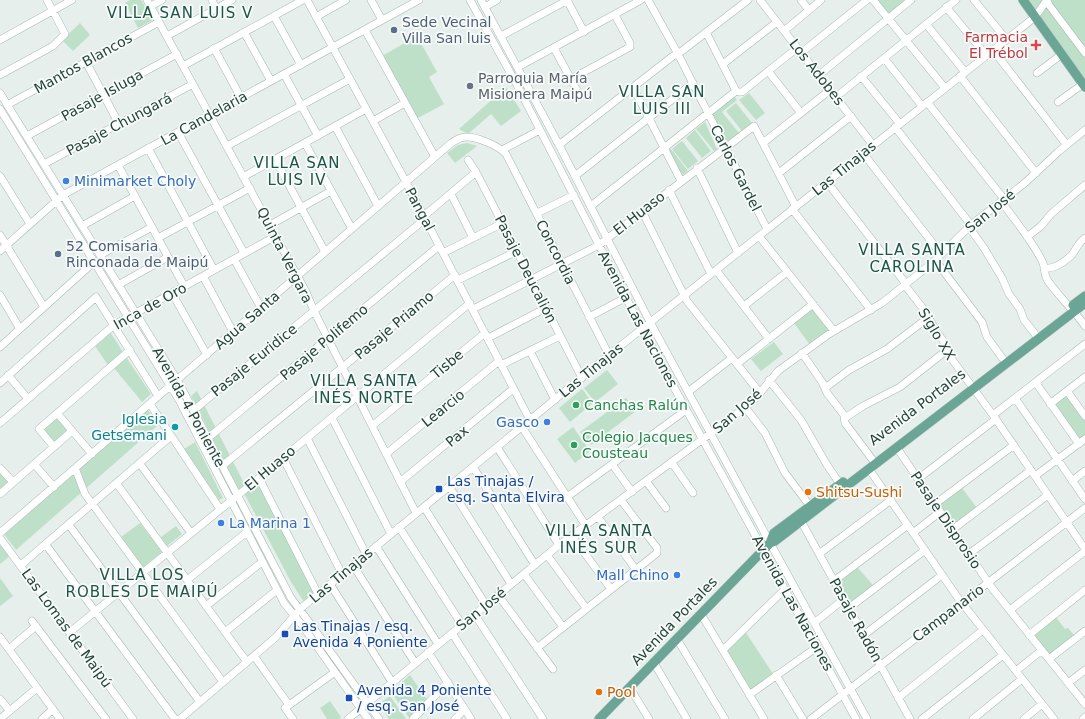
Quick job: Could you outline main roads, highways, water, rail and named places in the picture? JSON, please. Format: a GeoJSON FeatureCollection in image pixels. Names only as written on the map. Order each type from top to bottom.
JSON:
{"type":"FeatureCollection","features":[{"type":"Feature","properties":{"kind":"main road"},"geometry":{"type":"LineString","coordinates":[[1023,0],[1084,86]]}},
{"type":"Feature","properties":{"kind":"main road","name":"Avenida Portales"},"geometry":{"type":"LineString","coordinates":[[599,719],[766,546],[774,533],[1037,337],[1072,310],[1085,296]]}},
{"type":"Feature","properties":{"kind":"main road","name":"Avenida Portales"},"geometry":{"type":"LineString","coordinates":[[1072,310],[1085,304]]}},
{"type":"Feature","properties":{"kind":"main road","name":"Avenida Portales"},"geometry":{"type":"LineString","coordinates":[[766,546],[775,541],[897,448],[1004,359],[1037,337]]}},
{"type":"Feature","properties":{"kind":"place","name":"Sede Vecinal Villa San luis"},"geometry":{"type":"Point","coordinates":[394,30]}},
{"type":"Feature","properties":{"kind":"place","name":"Farmacia El Trébol"},"geometry":{"type":"Point","coordinates":[1036,45]}},
{"type":"Feature","properties":{"kind":"place","name":"Parroquia María Misionera Maipú"},"geometry":{"type":"Point","coordinates":[470,86]}},
{"type":"Feature","properties":{"kind":"place","name":"Minimarket Choly"},"geometry":{"type":"Point","coordinates":[66,181]}},
{"type":"Feature","properties":{"kind":"place","name":"52 Comisaria Rinconada de Maipú"},"geometry":{"type":"Point","coordinates":[58,254]}},
{"type":"Feature","properties":{"kind":"place","name":"Canchas Ralún"},"geometry":{"type":"Point","coordinates":[576,405]}},
{"type":"Feature","properties":{"kind":"place","name":"Gasco"},"geometry":{"type":"Point","coordinates":[547,422]}},
{"type":"Feature","properties":{"kind":"place","name":"Iglesia Getsemani"},"geometry":{"type":"Point","coordinates":[175,427]}},
{"type":"Feature","properties":{"kind":"place","name":"Colegio Jacques Cousteau"},"geometry":{"type":"Point","coordinates":[574,445]}},
{"type":"Feature","properties":{"kind":"place","name":"Las Tinajas / esq. Santa Elvira"},"geometry":{"type":"Point","coordinates":[439,489]}},
{"type":"Feature","properties":{"kind":"place","name":"Shitsu-Sushi"},"geometry":{"type":"Point","coordinates":[808,492]}},
{"type":"Feature","properties":{"kind":"place","name":"La Marina 1"},"geometry":{"type":"Point","coordinates":[221,523]}},
{"type":"Feature","properties":{"kind":"place","name":"Mall Chino"},"geometry":{"type":"Point","coordinates":[677,575]}},
{"type":"Feature","properties":{"kind":"place","name":"Las Tinajas / esq. Avenida 4 Poniente"},"geometry":{"type":"Point","coordinates":[285,634]}},
{"type":"Feature","properties":{"kind":"place","name":"Pool"},"geometry":{"type":"Point","coordinates":[599,692]}},
{"type":"Feature","properties":{"kind":"place","name":"Avenida 4 Poniente / esq. San José"},"geometry":{"type":"Point","coordinates":[349,698]}},
{"type":"Feature","properties":{"kind":"district","name":"VILLA SAN LUIS V"},"geometry":{"type":"Point","coordinates":[180,13]}},
{"type":"Feature","properties":{"kind":"district","name":"VILLA SAN LUIS III"},"geometry":{"type":"Point","coordinates":[662,100]}},
{"type":"Feature","properties":{"kind":"district","name":"VILLA SAN LUIS IV"},"geometry":{"type":"Point","coordinates":[297,172]}},
{"type":"Feature","properties":{"kind":"district","name":"VILLA SANTA CAROLINA"},"geometry":{"type":"Point","coordinates":[912,258]}},
{"type":"Feature","properties":{"kind":"district","name":"VILLA SANTA INÉS NORTE"},"geometry":{"type":"Point","coordinates":[364,390]}},
{"type":"Feature","properties":{"kind":"district","name":"VILLA SANTA INÉS SUR"},"geometry":{"type":"Point","coordinates":[599,540]}},
{"type":"Feature","properties":{"kind":"district","name":"VILLA LOS ROBLES DE MAIPÚ"},"geometry":{"type":"Point","coordinates":[142,584]}}]}
